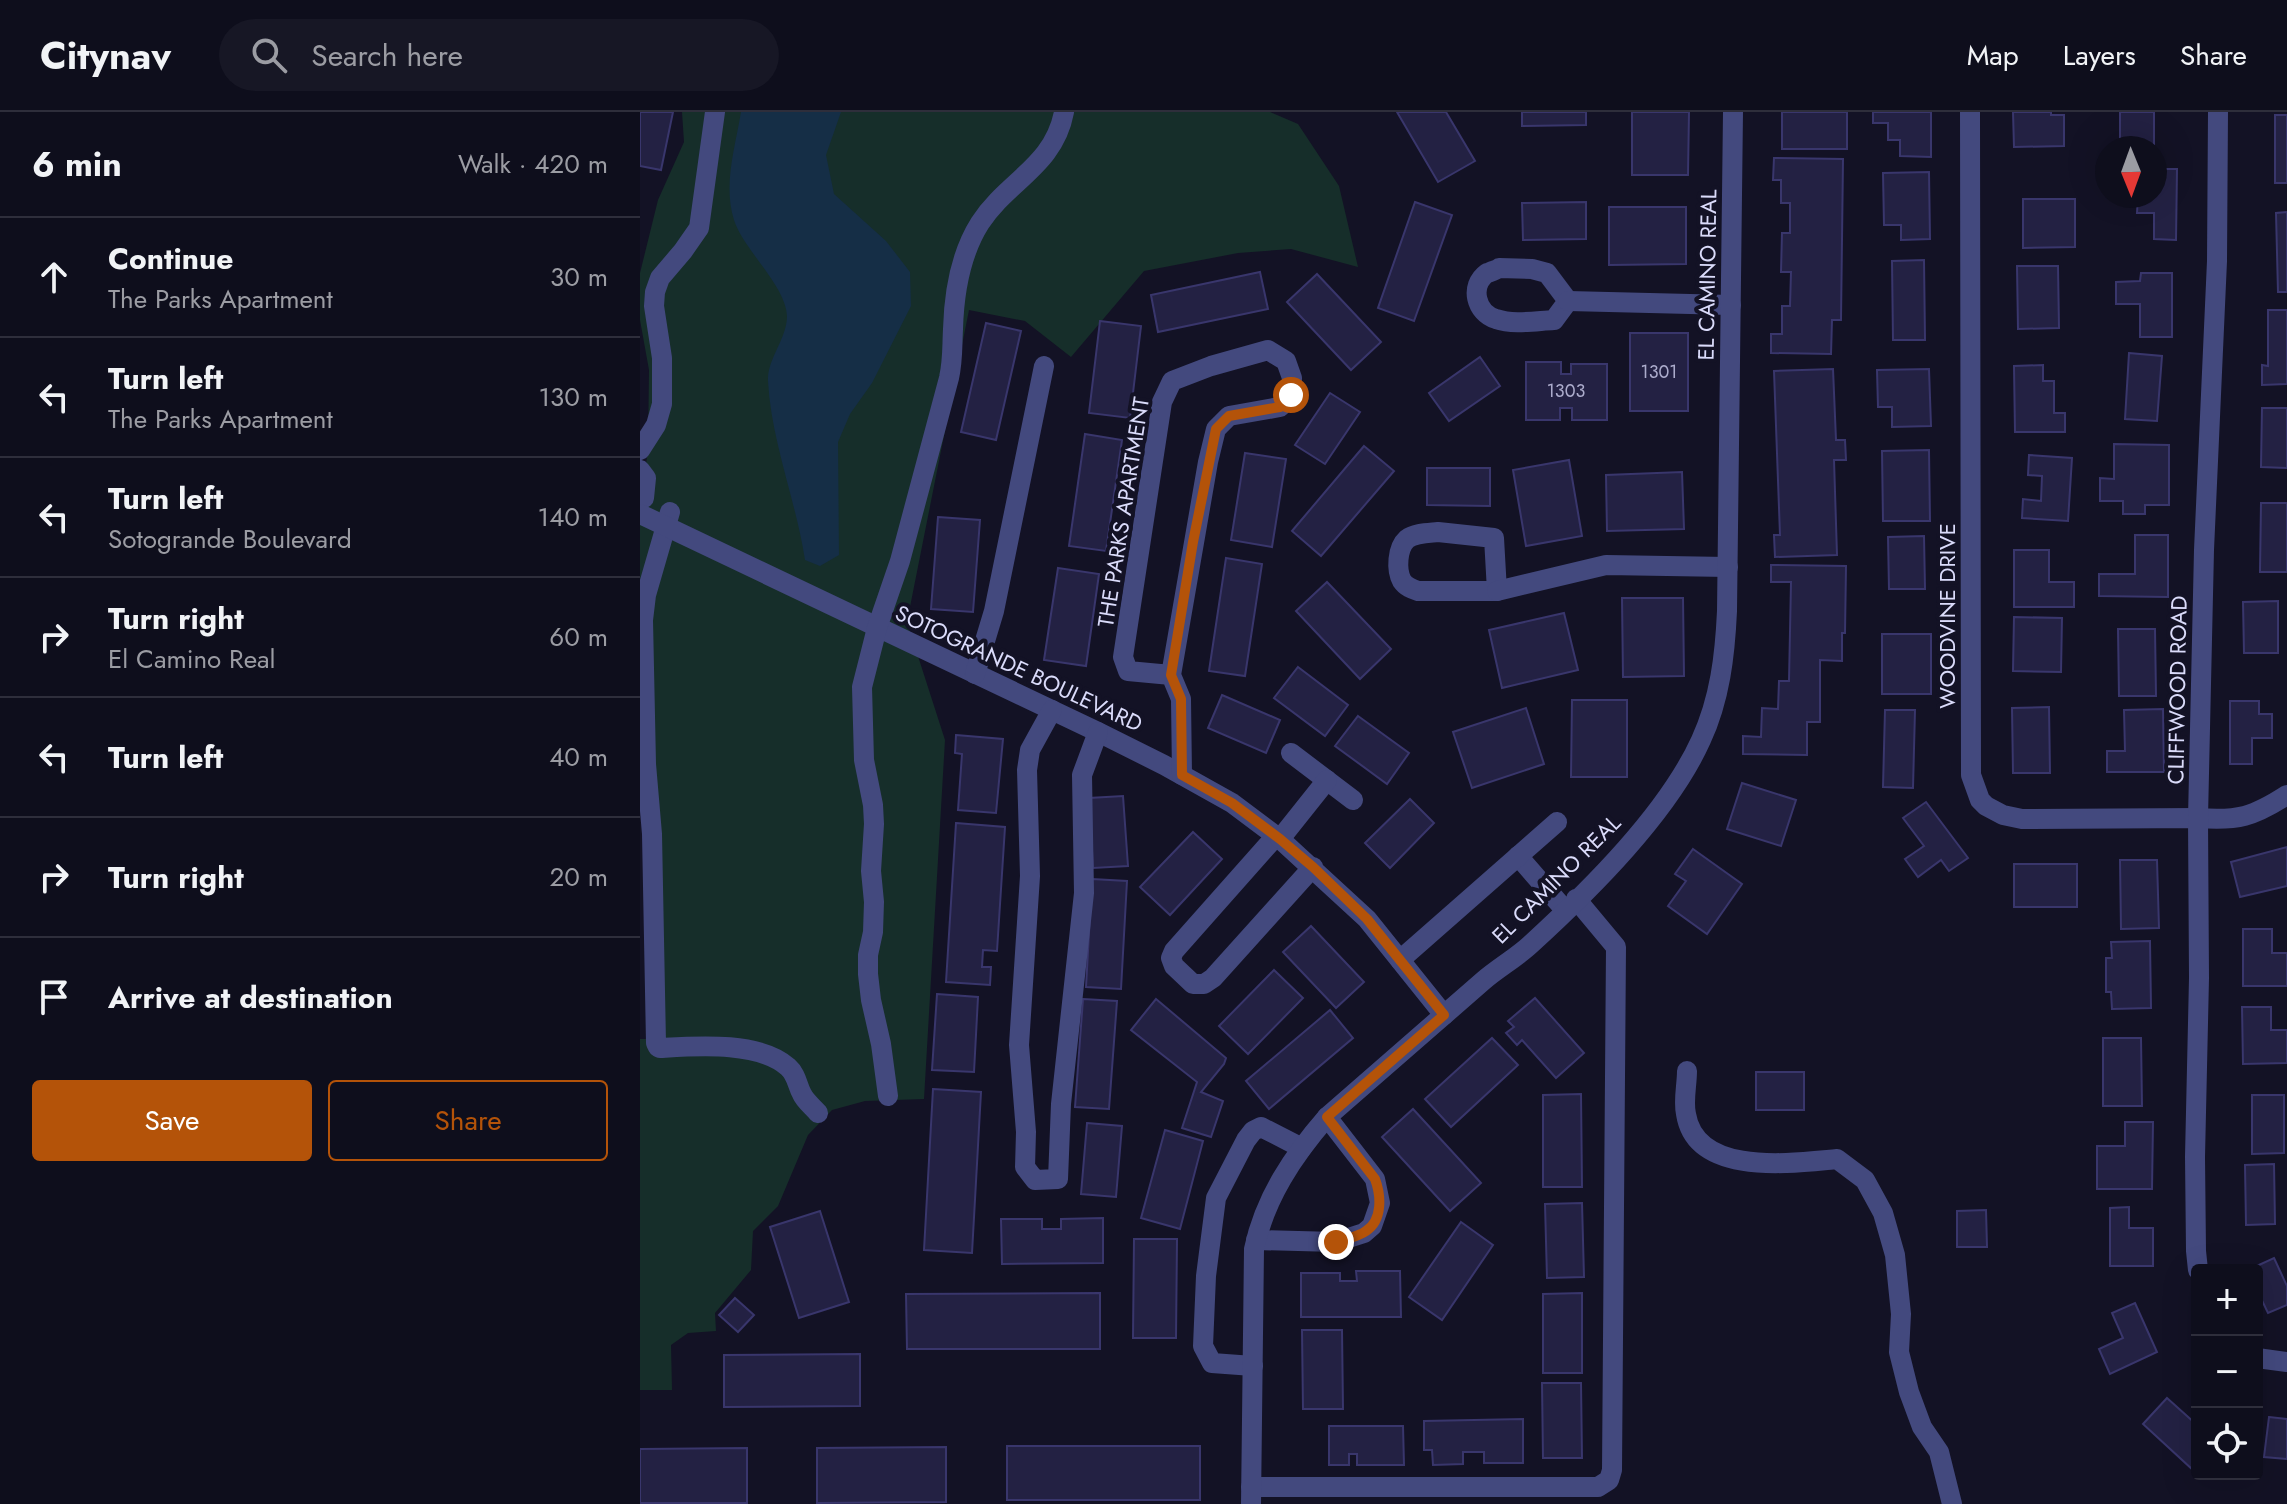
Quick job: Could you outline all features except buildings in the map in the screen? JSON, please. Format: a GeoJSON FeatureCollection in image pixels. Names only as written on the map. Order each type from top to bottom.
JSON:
{"type":"FeatureCollection","features":[{"type":"Feature","properties":{"kind":"street"},"geometry":{"type":"LineString","coordinates":[[640,450],[656,425],[662,404],[655,292],[660,278],[699,228],[715,112]]}},
{"type":"Feature","properties":{"kind":"street"},"geometry":{"type":"LineString","coordinates":[[888,1096],[868,965],[874,916],[871,871],[874,844],[873,805],[864,760],[862,687],[877,628],[900,561],[949,378],[954,356],[952,330],[957,287],[965,257],[979,224],[998,200],[1041,160],[1056,140],[1064,112]]}},
{"type":"Feature","properties":{"kind":"street","name":"EL CAMINO REAL"},"geometry":{"type":"LineString","coordinates":[[1251,1496],[1254,1249],[1263,1213],[1272,1194],[1327,1117],[1529,946],[1612,864],[1667,798],[1703,737],[1721,678],[1726,647],[1733,112]]}},
{"type":"Feature","properties":{"kind":"street","name":"WOODVINE DRIVE"},"geometry":{"type":"LineString","coordinates":[[1970,112],[1971,775],[1980,800],[2003,815],[2022,819],[2227,820],[2266,809],[2287,795]]}},
{"type":"Feature","properties":{"kind":"street","name":"CLIFFWOOD ROAD"},"geometry":{"type":"LineString","coordinates":[[2197,1264],[2195,1157],[2199,978],[2198,818],[2204,550],[2217,261],[2218,112]]}},
{"type":"Feature","properties":{"kind":"street"},"geometry":{"type":"LineString","coordinates":[[1568,301],[1731,305]]}},
{"type":"Feature","properties":{"kind":"street","name":"THE PARKS APARTMENT"},"geometry":{"type":"LineString","coordinates":[[1171,675],[1128,671],[1123,657],[1162,402],[1172,381],[1268,350],[1286,361],[1292,378],[1291,395],[1280,407],[1229,416],[1216,429],[1195,529],[1171,675],[1181,699],[1182,775]]}},
{"type":"Feature","properties":{"kind":"street"},"geometry":{"type":"LineString","coordinates":[[975,674],[994,611],[1044,366]]}},
{"type":"Feature","properties":{"kind":"street"},"geometry":{"type":"LineString","coordinates":[[640,470],[646,478],[642,506]]}},
{"type":"Feature","properties":{"kind":"street","name":"SOTOGRANDE BOULEVARD"},"geometry":{"type":"LineString","coordinates":[[642,506],[753,569],[1098,732],[1232,803],[1313,867],[1367,919],[1444,1015]]}},
{"type":"Feature","properties":{"kind":"street"},"geometry":{"type":"LineString","coordinates":[[668,520],[646,595],[643,620],[646,764],[652,834],[656,1043],[660,1048],[704,1046],[737,1049],[775,1058],[791,1069],[802,1095],[818,1113]]}},
{"type":"Feature","properties":{"kind":"street"},"geometry":{"type":"LineString","coordinates":[[1497,591],[1494,538],[1438,532],[1407,539],[1401,549],[1398,561],[1403,583],[1418,591],[1431,592],[1497,591],[1606,565],[1728,567]]}},
{"type":"Feature","properties":{"kind":"street"},"geometry":{"type":"LineString","coordinates":[[1052,710],[1030,750],[1027,770],[1030,876],[1019,1045],[1026,1132],[1025,1167],[1035,1180],[1058,1179],[1062,1093],[1084,893],[1082,775],[1098,732]]}},
{"type":"Feature","properties":{"kind":"street"},"geometry":{"type":"LineString","coordinates":[[1291,753],[1353,800]]}},
{"type":"Feature","properties":{"kind":"street"},"geometry":{"type":"LineString","coordinates":[[1313,867],[1213,978],[1204,984],[1193,984],[1174,966],[1171,958],[1174,951],[1327,780]]}},
{"type":"Feature","properties":{"kind":"street"},"geometry":{"type":"LineString","coordinates":[[1400,960],[1557,822]]}},
{"type":"Feature","properties":{"kind":"street"},"geometry":{"type":"LineString","coordinates":[[1251,1496],[1598,1487],[1609,1480],[1612,1470],[1616,947],[1518,856]]}},
{"type":"Feature","properties":{"kind":"street"},"geometry":{"type":"LineString","coordinates":[[1687,1071],[1686,1115],[1697,1140],[1723,1158],[1759,1164],[1837,1159],[1865,1180],[1883,1213],[1895,1255],[1901,1314],[1899,1352],[1909,1392],[1922,1427],[1939,1452],[1952,1504]]}},
{"type":"Feature","properties":{"kind":"street"},"geometry":{"type":"LineString","coordinates":[[1256,1240],[1336,1242],[1364,1233],[1372,1226],[1380,1203],[1375,1179],[1327,1117]]}},
{"type":"Feature","properties":{"kind":"street"},"geometry":{"type":"LineString","coordinates":[[1253,1366],[1212,1363],[1203,1346],[1206,1276],[1216,1198],[1253,1131],[1261,1127],[1302,1148]]}},
{"type":"Feature","properties":{"kind":"street"},"geometry":{"type":"LineString","coordinates":[[2263,1359],[2287,1362]]}},
{"type":"Feature","properties":{"kind":"green space"},"geometry":{"type":"Polygon","coordinates":[[[682,112],[1270,112],[1298,124],[1339,186],[1358,267],[1291,249],[1238,253],[1144,271],[1071,357],[1025,321],[969,310],[907,622],[945,740],[924,1099],[865,1101],[832,1110],[808,1135],[778,1206],[753,1231],[751,1270],[715,1313],[716,1331],[688,1333],[671,1345],[672,1390],[640,1390],[640,1039],[647,1039],[640,512],[648,449],[649,370],[640,320],[640,273],[658,200],[684,142],[682,112]]]}},
{"type":"Feature","properties":{"kind":"water"},"geometry":{"type":"Polygon","coordinates":[[[741,112],[841,112],[826,155],[834,194],[886,241],[910,272],[911,306],[872,383],[850,414],[838,442],[839,555],[820,566],[805,560],[770,403],[769,373],[784,333],[787,316],[785,304],[739,231],[731,207],[731,166],[741,112]]]}},
{"type":"Feature","properties":{"kind":"route"},"geometry":{"type":"LineString","coordinates":[[1291,395],[1280,407],[1229,416],[1216,429],[1171,675],[1181,699],[1182,775],[1232,803],[1313,867],[1367,919],[1444,1015],[1327,1117],[1375,1179],[1380,1203],[1372,1226],[1364,1233],[1336,1242]]}}]}
